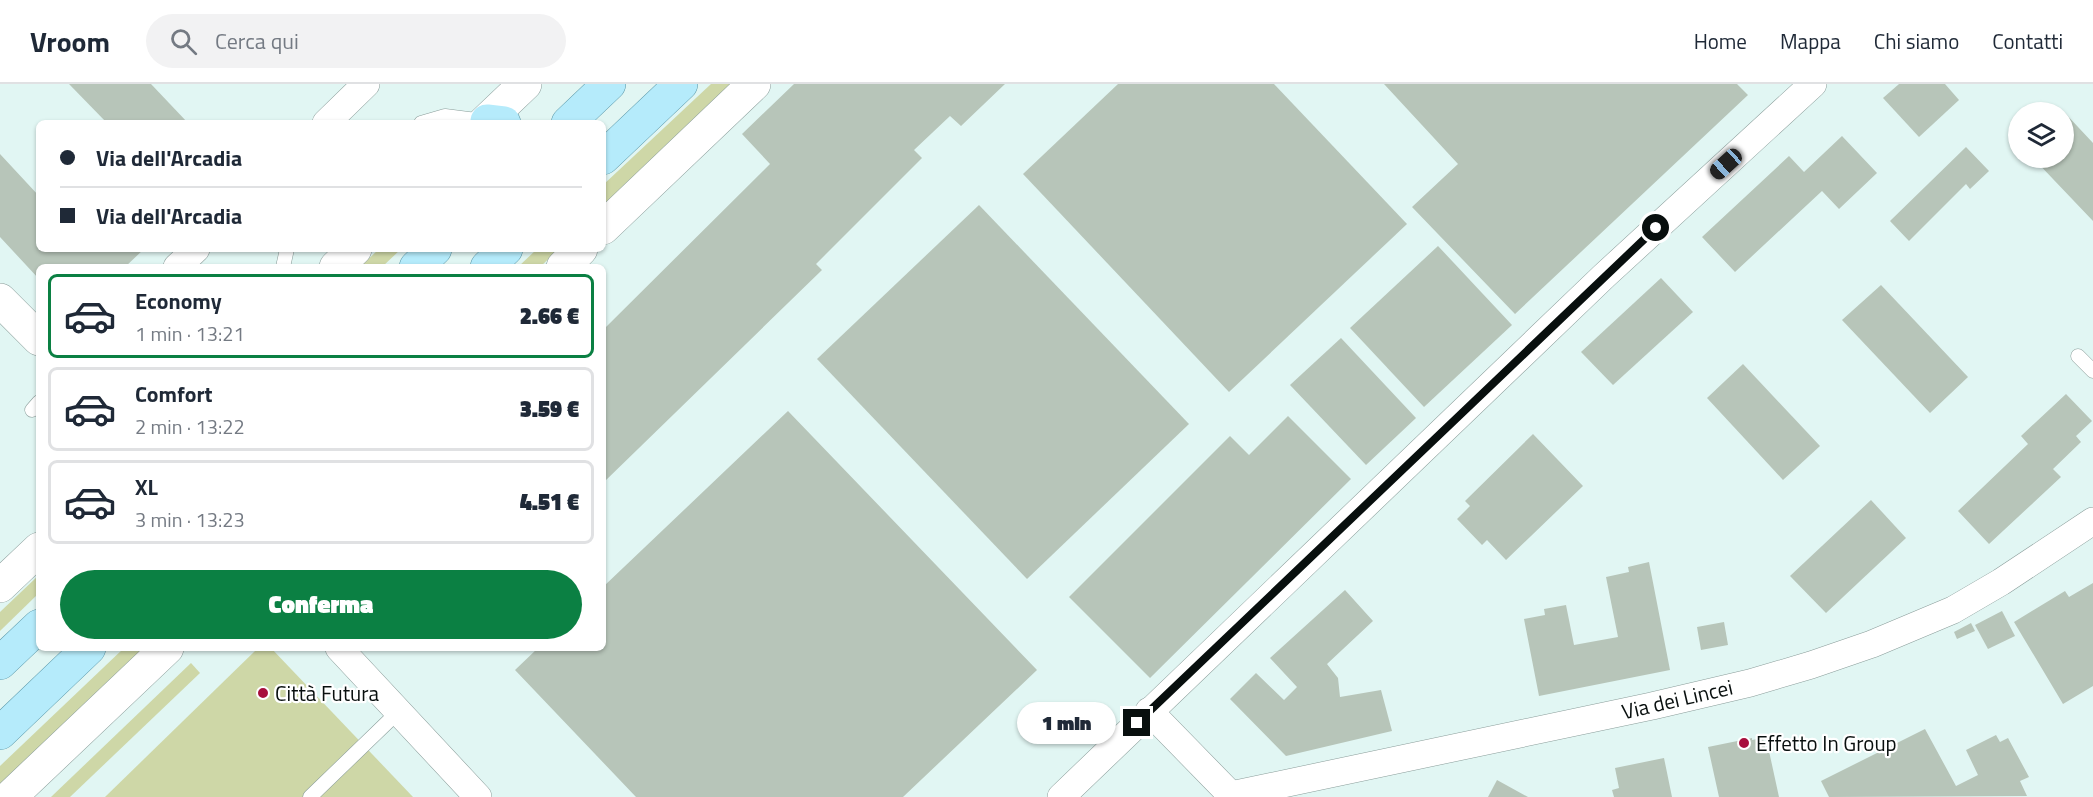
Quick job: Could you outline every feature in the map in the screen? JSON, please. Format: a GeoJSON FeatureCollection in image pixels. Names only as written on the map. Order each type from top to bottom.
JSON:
{"type":"FeatureCollection","features":[{"type":"Feature","properties":{"kind":"main road"},"geometry":{"type":"LineString","coordinates":[[494,120],[525,84]]}},
{"type":"Feature","properties":{"kind":"main road"},"geometry":{"type":"LineString","coordinates":[[571,120],[609,84]]}},
{"type":"Feature","properties":{"kind":"main road"},"geometry":{"type":"LineString","coordinates":[[606,155],[681,84]]}},
{"type":"Feature","properties":{"kind":"main road"},"geometry":{"type":"LineString","coordinates":[[606,225],[754,84]]}},
{"type":"Feature","properties":{"kind":"main road"},"geometry":{"type":"LineString","coordinates":[[339,264],[352,252]]}},
{"type":"Feature","properties":{"kind":"main road"},"geometry":{"type":"LineString","coordinates":[[419,264],[432,252]]}},
{"type":"Feature","properties":{"kind":"main road"},"geometry":{"type":"LineString","coordinates":[[490,264],[503,252]]}},
{"type":"Feature","properties":{"kind":"main road"},"geometry":{"type":"LineString","coordinates":[[566,264],[578,252]]}},
{"type":"Feature","properties":{"kind":"main road"},"geometry":{"type":"LineString","coordinates":[[0,300],[36,336]]}},
{"type":"Feature","properties":{"kind":"main road"},"geometry":{"type":"LineString","coordinates":[[0,586],[36,552]]}},
{"type":"Feature","properties":{"kind":"main road"},"geometry":{"type":"LineString","coordinates":[[0,663],[36,629]]}},
{"type":"Feature","properties":{"kind":"main road"},"geometry":{"type":"LineString","coordinates":[[0,733],[86,651]]}},
{"type":"Feature","properties":{"kind":"main road"},"geometry":{"type":"LineString","coordinates":[[10,797],[164,651]]}},
{"type":"Feature","properties":{"kind":"street"},"geometry":{"type":"LineString","coordinates":[[329,120],[366,84]]}},
{"type":"Feature","properties":{"kind":"street"},"geometry":{"type":"LineString","coordinates":[[1061,797],[1604,276],[1813,84]]}},
{"type":"Feature","properties":{"kind":"street"},"geometry":{"type":"LineString","coordinates":[[180,264],[193,252]]}},
{"type":"Feature","properties":{"kind":"street","name":"Via dei Lincei"},"geometry":{"type":"LineString","coordinates":[[1149,711],[1230,796],[1663,703],[1810,665],[1872,644],[1953,610],[2001,582],[2093,521]]}},
{"type":"Feature","properties":{"kind":"street"},"geometry":{"type":"LineString","coordinates":[[342,651],[478,797]]}},
{"type":"Feature","properties":{"kind":"lane"},"geometry":{"type":"LineString","coordinates":[[431,120],[445,116],[476,120]]}},
{"type":"Feature","properties":{"kind":"lane"},"geometry":{"type":"LineString","coordinates":[[2078,356],[2093,370]]}},
{"type":"Feature","properties":{"kind":"lane"},"geometry":{"type":"LineString","coordinates":[[310,797],[398,712]]}},
{"type":"Feature","properties":{"kind":"green space"},"geometry":{"type":"Polygon","coordinates":[[[711,84],[732,84],[606,204],[606,182],[711,84]]]}},
{"type":"Feature","properties":{"kind":"green space"},"geometry":{"type":"Polygon","coordinates":[[[376,252],[398,252],[385,264],[363,264],[376,252]]]}},
{"type":"Feature","properties":{"kind":"green space"},"geometry":{"type":"Polygon","coordinates":[[[534,252],[556,252],[543,264],[521,264],[534,252]]]}},
{"type":"Feature","properties":{"kind":"green space"},"geometry":{"type":"Polygon","coordinates":[[[36,578],[36,596],[0,631],[0,612],[36,578]]]}},
{"type":"Feature","properties":{"kind":"green space"},"geometry":{"type":"Polygon","coordinates":[[[121,651],[141,651],[0,785],[0,766],[121,651]]]}},
{"type":"Feature","properties":{"kind":"green space","name":"Città Futura"},"geometry":{"type":"Polygon","coordinates":[[[255,651],[274,651],[413,797],[105,797],[255,651]]]}},
{"type":"Feature","properties":{"kind":"green space"},"geometry":{"type":"Polygon","coordinates":[[[191,663],[200,673],[70,797],[51,797],[191,663]]]}},
{"type":"Feature","properties":{"kind":"building"},"geometry":{"type":"Polygon","coordinates":[[[69,84],[151,84],[185,120],[104,120],[69,84]]]}},
{"type":"Feature","properties":{"kind":"building"},"geometry":{"type":"Polygon","coordinates":[[[794,84],[1005,84],[961,126],[950,116],[914,150],[922,158],[816,264],[822,270],[606,480],[606,327],[770,164],[742,134],[794,84]]]}},
{"type":"Feature","properties":{"kind":"building"},"geometry":{"type":"Polygon","coordinates":[[[1118,84],[1274,84],[1407,224],[1229,392],[1023,174],[1118,84]]]}},
{"type":"Feature","properties":{"kind":"building"},"geometry":{"type":"Polygon","coordinates":[[[1384,84],[1737,84],[1748,95],[1515,314],[1412,207],[1458,164],[1384,84]]]}},
{"type":"Feature","properties":{"kind":"building"},"geometry":{"type":"Polygon","coordinates":[[[1899,84],[1945,84],[1959,100],[1919,137],[1883,98],[1899,84]]]}},
{"type":"Feature","properties":{"kind":"building"},"geometry":{"type":"Polygon","coordinates":[[[2074,123],[2093,143],[2093,221],[2043,168],[2074,168],[2074,123]]]}},
{"type":"Feature","properties":{"kind":"building"},"geometry":{"type":"Polygon","coordinates":[[[1842,136],[1877,173],[1839,209],[1822,191],[1735,272],[1702,237],[1789,156],[1804,172],[1842,136]]]}},
{"type":"Feature","properties":{"kind":"building"},"geometry":{"type":"Polygon","coordinates":[[[1966,147],[1989,171],[1970,189],[1966,184],[1909,241],[1890,221],[1966,147]]]}},
{"type":"Feature","properties":{"kind":"building"},"geometry":{"type":"Polygon","coordinates":[[[0,154],[36,193],[36,252],[141,252],[128,264],[36,264],[36,276],[0,237],[0,154]]]}},
{"type":"Feature","properties":{"kind":"building"},"geometry":{"type":"Polygon","coordinates":[[[979,205],[1189,424],[1027,579],[817,359],[979,205]]]}},
{"type":"Feature","properties":{"kind":"building"},"geometry":{"type":"Polygon","coordinates":[[[1438,246],[1512,325],[1424,407],[1350,328],[1438,246]]]}},
{"type":"Feature","properties":{"kind":"building"},"geometry":{"type":"Polygon","coordinates":[[[1661,278],[1693,312],[1613,385],[1581,352],[1661,278]]]}},
{"type":"Feature","properties":{"kind":"building"},"geometry":{"type":"Polygon","coordinates":[[[1881,285],[1968,377],[1930,413],[1842,320],[1881,285]]]}},
{"type":"Feature","properties":{"kind":"building"},"geometry":{"type":"Polygon","coordinates":[[[1341,338],[1416,418],[1366,465],[1290,385],[1341,338]]]}},
{"type":"Feature","properties":{"kind":"building"},"geometry":{"type":"Polygon","coordinates":[[[1743,364],[1820,446],[1783,480],[1707,398],[1743,364]]]}},
{"type":"Feature","properties":{"kind":"building"},"geometry":{"type":"Polygon","coordinates":[[[2066,394],[2092,421],[2076,436],[2081,442],[2053,469],[2061,477],[1989,544],[1958,511],[2028,444],[2021,436],[2066,394]]]}},
{"type":"Feature","properties":{"kind":"building"},"geometry":{"type":"Polygon","coordinates":[[[788,411],[1037,670],[903,797],[636,797],[515,670],[535,651],[606,651],[606,584],[788,411]]]}},
{"type":"Feature","properties":{"kind":"building"},"geometry":{"type":"Polygon","coordinates":[[[1288,416],[1351,479],[1150,678],[1069,597],[1230,436],[1249,455],[1288,416]]]}},
{"type":"Feature","properties":{"kind":"building"},"geometry":{"type":"Polygon","coordinates":[[[1533,434],[1583,486],[1506,560],[1487,540],[1482,545],[1457,519],[1470,506],[1465,501],[1533,434]]]}},
{"type":"Feature","properties":{"kind":"building"},"geometry":{"type":"Polygon","coordinates":[[[1871,500],[1906,538],[1826,613],[1790,576],[1871,500]]]}},
{"type":"Feature","properties":{"kind":"building"},"geometry":{"type":"Polygon","coordinates":[[[1649,562],[1670,670],[1539,696],[1524,619],[1545,615],[1544,609],[1566,605],[1574,645],[1618,637],[1606,577],[1629,572],[1628,567],[1649,562]]]}},
{"type":"Feature","properties":{"kind":"building"},"geometry":{"type":"Polygon","coordinates":[[[2093,583],[2093,686],[2063,704],[2014,622],[2065,591],[2069,597],[2093,583]]]}},
{"type":"Feature","properties":{"kind":"building"},"geometry":{"type":"Polygon","coordinates":[[[1345,590],[1373,621],[1327,664],[1338,678],[1340,697],[1381,690],[1392,731],[1286,756],[1230,699],[1256,673],[1284,700],[1297,687],[1270,658],[1345,590]]]}},
{"type":"Feature","properties":{"kind":"building"},"geometry":{"type":"Polygon","coordinates":[[[2002,611],[2015,636],[1988,649],[1975,625],[2002,611]]]}},
{"type":"Feature","properties":{"kind":"building"},"geometry":{"type":"Polygon","coordinates":[[[1724,622],[1728,645],[1701,650],[1697,627],[1724,622]]]}},
{"type":"Feature","properties":{"kind":"building"},"geometry":{"type":"Polygon","coordinates":[[[1971,623],[1975,631],[1957,639],[1954,632],[1971,623]]]}},
{"type":"Feature","properties":{"kind":"building"},"geometry":{"type":"Polygon","coordinates":[[[1925,729],[1956,786],[1978,775],[1966,750],[1996,735],[2000,742],[2008,738],[2029,777],[2020,781],[2027,796],[1829,797],[1821,781],[1925,729]]]}},
{"type":"Feature","properties":{"kind":"building"},"geometry":{"type":"Polygon","coordinates":[[[1752,738],[1752,740],[1763,738],[1766,752],[1769,751],[1779,797],[1719,797],[1708,747],[1752,738]]]}},
{"type":"Feature","properties":{"kind":"building"},"geometry":{"type":"Polygon","coordinates":[[[1664,758],[1672,797],[1614,797],[1612,790],[1619,788],[1615,768],[1664,758]]]}},
{"type":"Feature","properties":{"kind":"building"},"geometry":{"type":"Polygon","coordinates":[[[1497,780],[1528,797],[1488,797],[1497,780]]]}},
{"type":"Feature","properties":{"kind":"place","name":"Città Futura"},"geometry":{"type":"Point","coordinates":[263,693]}},
{"type":"Feature","properties":{"kind":"place","name":"Effetto In Group"},"geometry":{"type":"Point","coordinates":[1744,743]}},
{"type":"Feature","properties":{"kind":"route"},"geometry":{"type":"LineString","coordinates":[[1137,723],[1656,228]]}}]}
